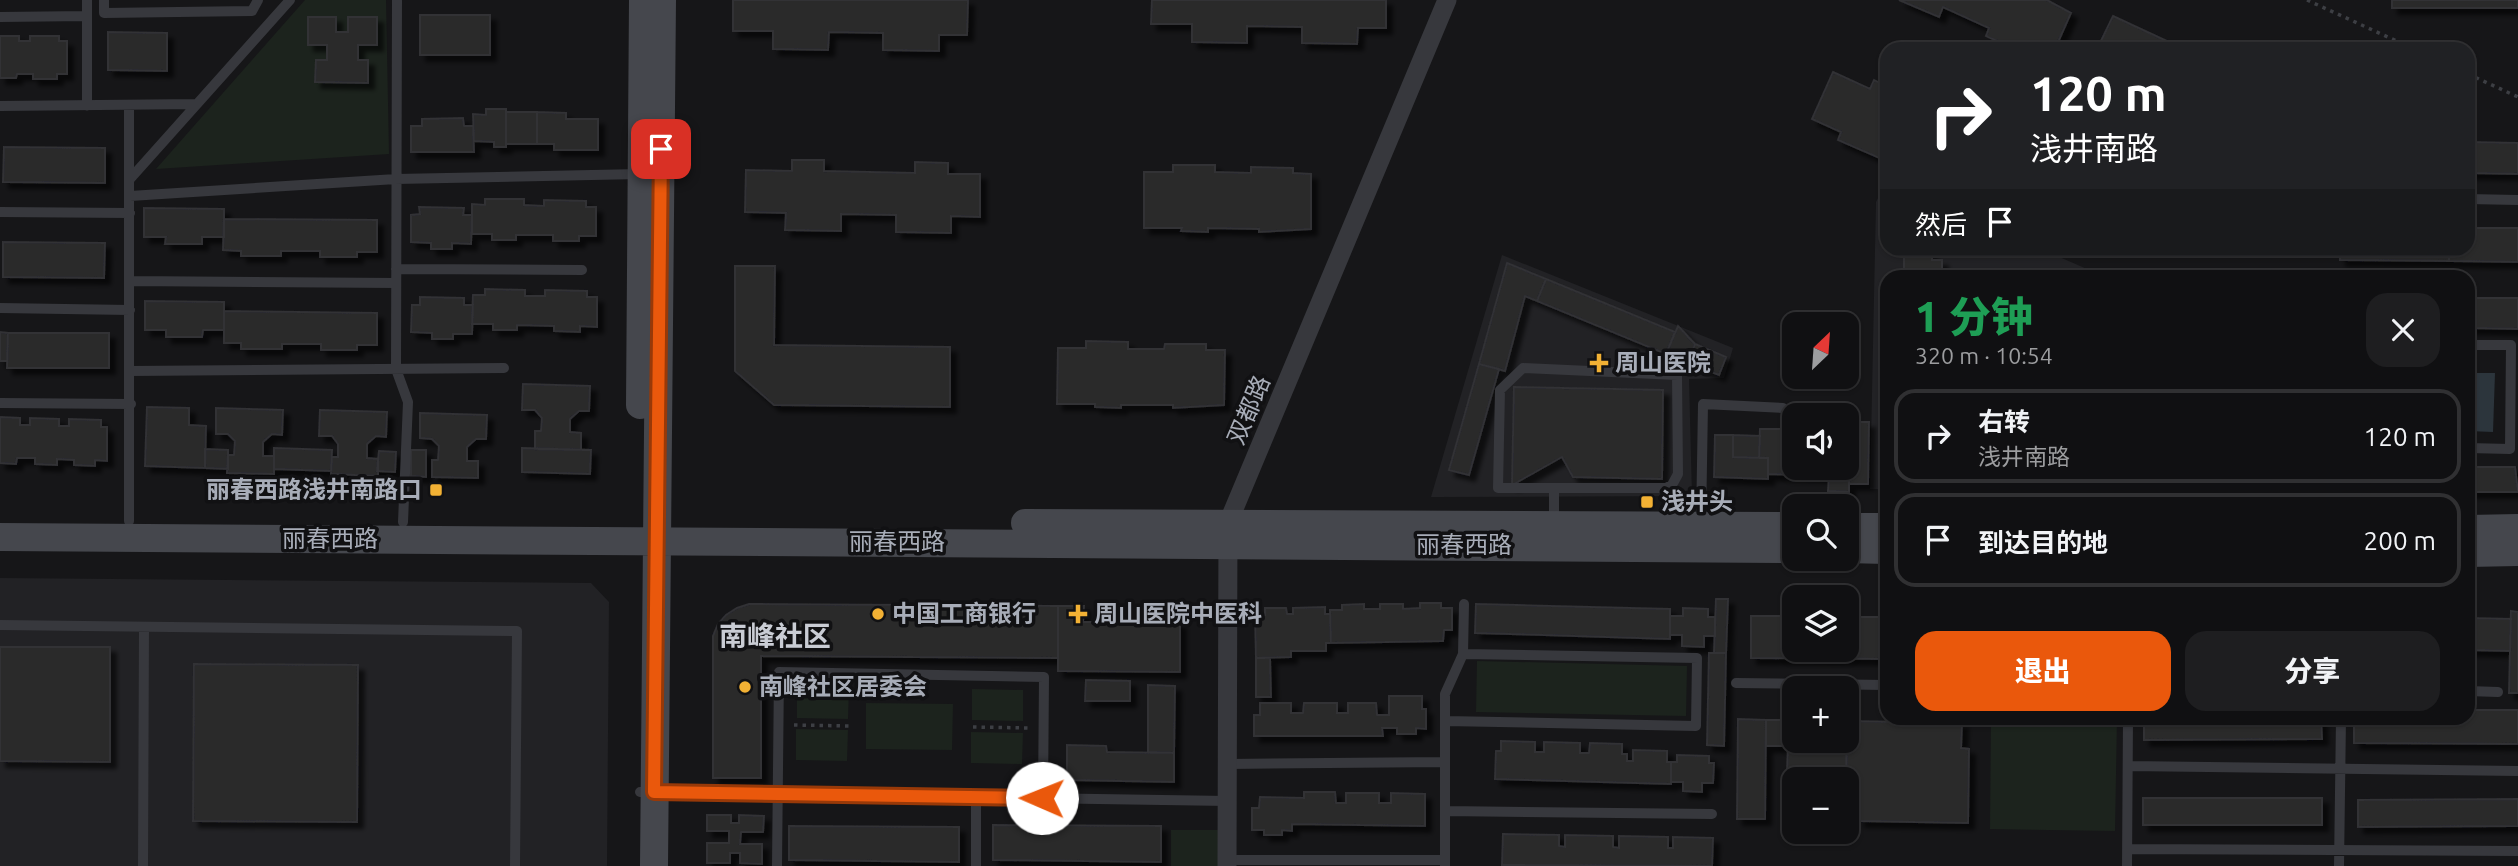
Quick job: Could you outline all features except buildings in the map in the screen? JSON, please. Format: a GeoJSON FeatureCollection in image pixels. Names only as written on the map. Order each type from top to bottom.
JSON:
{"type":"FeatureCollection","features":[{"type":"Feature","properties":{"kind":"main road"},"geometry":{"type":"LineString","coordinates":[[640,866],[647,792],[651,174],[643,0]]}},
{"type":"Feature","properties":{"kind":"main road"},"geometry":{"type":"LineString","coordinates":[[651,174],[662,0]]}},
{"type":"Feature","properties":{"kind":"main road","name":"丽春西路"},"geometry":{"type":"LineString","coordinates":[[0,520],[403,522],[649,531]]}},
{"type":"Feature","properties":{"kind":"main road","name":"丽春西路"},"geometry":{"type":"LineString","coordinates":[[1228,533],[1554,524],[1782,526]]}},
{"type":"Feature","properties":{"kind":"main road"},"geometry":{"type":"LineString","coordinates":[[1859,527],[1880,527]]}},
{"type":"Feature","properties":{"kind":"main road"},"geometry":{"type":"LineString","coordinates":[[2475,529],[2518,528]]}},
{"type":"Feature","properties":{"kind":"main road","name":"丽春西路"},"geometry":{"type":"LineString","coordinates":[[0,537],[649,531],[1228,533],[1782,549]]}},
{"type":"Feature","properties":{"kind":"main road"},"geometry":{"type":"LineString","coordinates":[[1859,550],[1880,550]]}},
{"type":"Feature","properties":{"kind":"main road"},"geometry":{"type":"LineString","coordinates":[[2475,553],[2518,552]]}},
{"type":"Feature","properties":{"kind":"main road"},"geometry":{"type":"LineString","coordinates":[[647,792],[654,866]]}},
{"type":"Feature","properties":{"kind":"street","name":"双都路"},"geometry":{"type":"LineString","coordinates":[[1227,863],[1228,533],[1447,0]]}},
{"type":"Feature","properties":{"kind":"lane"},"geometry":{"type":"LineString","coordinates":[[87,0],[87,106]]}},
{"type":"Feature","properties":{"kind":"lane"},"geometry":{"type":"LineString","coordinates":[[104,0],[104,13],[252,11],[258,0]]}},
{"type":"Feature","properties":{"kind":"lane"},"geometry":{"type":"LineString","coordinates":[[130,179],[290,0]]}},
{"type":"Feature","properties":{"kind":"lane"},"geometry":{"type":"LineString","coordinates":[[397,0],[396,369],[408,402],[403,522]]}},
{"type":"Feature","properties":{"kind":"lane"},"geometry":{"type":"LineString","coordinates":[[0,17],[87,16]]}},
{"type":"Feature","properties":{"kind":"lane"},"geometry":{"type":"LineString","coordinates":[[0,106],[197,104]]}},
{"type":"Feature","properties":{"kind":"lane"},"geometry":{"type":"LineString","coordinates":[[129,106],[130,521]]}},
{"type":"Feature","properties":{"kind":"lane"},"geometry":{"type":"LineString","coordinates":[[130,196],[396,179],[651,174]]}},
{"type":"Feature","properties":{"kind":"lane"},"geometry":{"type":"LineString","coordinates":[[2475,200],[2518,200]]}},
{"type":"Feature","properties":{"kind":"lane"},"geometry":{"type":"LineString","coordinates":[[0,212],[130,213]]}},
{"type":"Feature","properties":{"kind":"lane"},"geometry":{"type":"LineString","coordinates":[[396,269],[582,270]]}},
{"type":"Feature","properties":{"kind":"lane"},"geometry":{"type":"LineString","coordinates":[[130,281],[396,283]]}},
{"type":"Feature","properties":{"kind":"lane"},"geometry":{"type":"LineString","coordinates":[[0,308],[130,310]]}},
{"type":"Feature","properties":{"kind":"lane"},"geometry":{"type":"LineString","coordinates":[[2475,345],[2511,345],[2510,449],[2475,448]]}},
{"type":"Feature","properties":{"kind":"lane"},"geometry":{"type":"LineString","coordinates":[[130,371],[504,368]]}},
{"type":"Feature","properties":{"kind":"lane"},"geometry":{"type":"LineString","coordinates":[[1523,368],[1677,375],[1678,474],[1672,485],[1666,488],[1554,488],[1498,488],[1500,390],[1515,375],[1523,368]]}},
{"type":"Feature","properties":{"kind":"lane"},"geometry":{"type":"LineString","coordinates":[[0,403],[131,404]]}},
{"type":"Feature","properties":{"kind":"lane"},"geometry":{"type":"LineString","coordinates":[[1702,525],[1703,404],[1782,408]]}},
{"type":"Feature","properties":{"kind":"lane"},"geometry":{"type":"LineString","coordinates":[[1554,488],[1554,524]]}},
{"type":"Feature","properties":{"kind":"lane"},"geometry":{"type":"LineString","coordinates":[[1227,863],[1445,863],[1445,694],[1463,654],[1464,604]]}},
{"type":"Feature","properties":{"kind":"lane"},"geometry":{"type":"LineString","coordinates":[[0,625],[516,631],[515,866]]}},
{"type":"Feature","properties":{"kind":"lane"},"geometry":{"type":"LineString","coordinates":[[143,866],[144,627]]}},
{"type":"Feature","properties":{"kind":"lane"},"geometry":{"type":"LineString","coordinates":[[1445,721],[1696,726],[1697,659],[1463,654]]}},
{"type":"Feature","properties":{"kind":"lane"},"geometry":{"type":"LineString","coordinates":[[777,866],[779,673],[1044,677],[1042,798]]}},
{"type":"Feature","properties":{"kind":"lane"},"geometry":{"type":"LineString","coordinates":[[1736,683],[1880,685]]}},
{"type":"Feature","properties":{"kind":"lane"},"geometry":{"type":"LineString","coordinates":[[2475,691],[2498,692]]}},
{"type":"Feature","properties":{"kind":"lane"},"geometry":{"type":"LineString","coordinates":[[2127,866],[2128,725]]}},
{"type":"Feature","properties":{"kind":"lane"},"geometry":{"type":"LineString","coordinates":[[2339,866],[2341,725]]}},
{"type":"Feature","properties":{"kind":"lane"},"geometry":{"type":"LineString","coordinates":[[1228,764],[1445,762]]}},
{"type":"Feature","properties":{"kind":"lane"},"geometry":{"type":"LineString","coordinates":[[2128,766],[2518,771]]}},
{"type":"Feature","properties":{"kind":"lane"},"geometry":{"type":"LineString","coordinates":[[647,792],[1228,801]]}},
{"type":"Feature","properties":{"kind":"lane"},"geometry":{"type":"LineString","coordinates":[[976,797],[976,866]]}},
{"type":"Feature","properties":{"kind":"lane"},"geometry":{"type":"LineString","coordinates":[[1445,811],[1712,814]]}},
{"type":"Feature","properties":{"kind":"lane"},"geometry":{"type":"LineString","coordinates":[[2127,849],[2518,851]]}},
{"type":"Feature","properties":{"kind":"path"},"geometry":{"type":"LineString","coordinates":[[2307,0],[2399,42]]}},
{"type":"Feature","properties":{"kind":"path"},"geometry":{"type":"LineString","coordinates":[[2475,77],[2518,97]]}},
{"type":"Feature","properties":{"kind":"path"},"geometry":{"type":"LineString","coordinates":[[778,725],[849,726]]}},
{"type":"Feature","properties":{"kind":"path"},"geometry":{"type":"LineString","coordinates":[[973,727],[1043,729]]}},
{"type":"Feature","properties":{"kind":"shaded area"},"geometry":{"type":"Polygon","coordinates":[[[305,0],[386,0],[389,154],[156,169],[305,0]]]}},
{"type":"Feature","properties":{"kind":"shaded area"},"geometry":{"type":"Polygon","coordinates":[[[1880,194],[1880,256],[2057,256],[2087,269],[2096,270],[1880,270],[1880,489],[1870,489],[1876,202],[1880,194]]]}},
{"type":"Feature","properties":{"kind":"shaded area","name":"周山医院"},"geometry":{"type":"Polygon","coordinates":[[[1502,255],[1733,348],[1724,378],[1689,379],[1692,496],[1431,497],[1502,255]]]}},
{"type":"Feature","properties":{"kind":"shaded area"},"geometry":{"type":"Polygon","coordinates":[[[2475,373],[2495,373],[2493,432],[2475,431],[2475,373]]]}},
{"type":"Feature","properties":{"kind":"shaded area"},"geometry":{"type":"Polygon","coordinates":[[[0,578],[591,583],[609,602],[607,866],[0,866],[0,578]]]}},
{"type":"Feature","properties":{"kind":"shaded area"},"geometry":{"type":"Polygon","coordinates":[[[1477,661],[1687,666],[1686,716],[1476,712],[1477,661]]]}},
{"type":"Feature","properties":{"kind":"shaded area"},"geometry":{"type":"Polygon","coordinates":[[[797,687],[849,688],[848,719],[797,718],[797,687]]]}},
{"type":"Feature","properties":{"kind":"shaded area"},"geometry":{"type":"Polygon","coordinates":[[[972,689],[1023,690],[1023,721],[972,720],[972,689]]]}},
{"type":"Feature","properties":{"kind":"shaded area"},"geometry":{"type":"Polygon","coordinates":[[[866,703],[953,704],[952,750],[866,749],[866,703]]]}},
{"type":"Feature","properties":{"kind":"shaded area"},"geometry":{"type":"Polygon","coordinates":[[[1991,725],[2117,725],[2115,831],[1990,829],[1991,725]]]}},
{"type":"Feature","properties":{"kind":"shaded area"},"geometry":{"type":"Polygon","coordinates":[[[796,729],[848,730],[847,761],[796,760],[796,729]]]}},
{"type":"Feature","properties":{"kind":"shaded area"},"geometry":{"type":"Polygon","coordinates":[[[971,732],[1023,733],[1022,764],[971,763],[971,732]]]}},
{"type":"Feature","properties":{"kind":"shaded area"},"geometry":{"type":"Polygon","coordinates":[[[1171,830],[1218,830],[1218,866],[1171,866],[1171,830]]]}},
{"type":"Feature","properties":{"kind":"place","name":"周山医院"},"geometry":{"type":"Point","coordinates":[1599,363]}},
{"type":"Feature","properties":{"kind":"place","name":"丽春西路浅井南路口"},"geometry":{"type":"Point","coordinates":[436,490]}},
{"type":"Feature","properties":{"kind":"place","name":"浅井头"},"geometry":{"type":"Point","coordinates":[1647,502]}},
{"type":"Feature","properties":{"kind":"place","name":"中国工商银行"},"geometry":{"type":"Point","coordinates":[878,614]}},
{"type":"Feature","properties":{"kind":"place","name":"周山医院中医科"},"geometry":{"type":"Point","coordinates":[1078,614]}},
{"type":"Feature","properties":{"kind":"place","name":"南峰社区居委会"},"geometry":{"type":"Point","coordinates":[745,687]}},
{"type":"Feature","properties":{"kind":"district","name":"南峰社区"},"geometry":{"type":"Point","coordinates":[775,636]}},
{"type":"Feature","properties":{"kind":"route"},"geometry":{"type":"LineString","coordinates":[[661,149],[654,792],[1042,798]]}}]}
